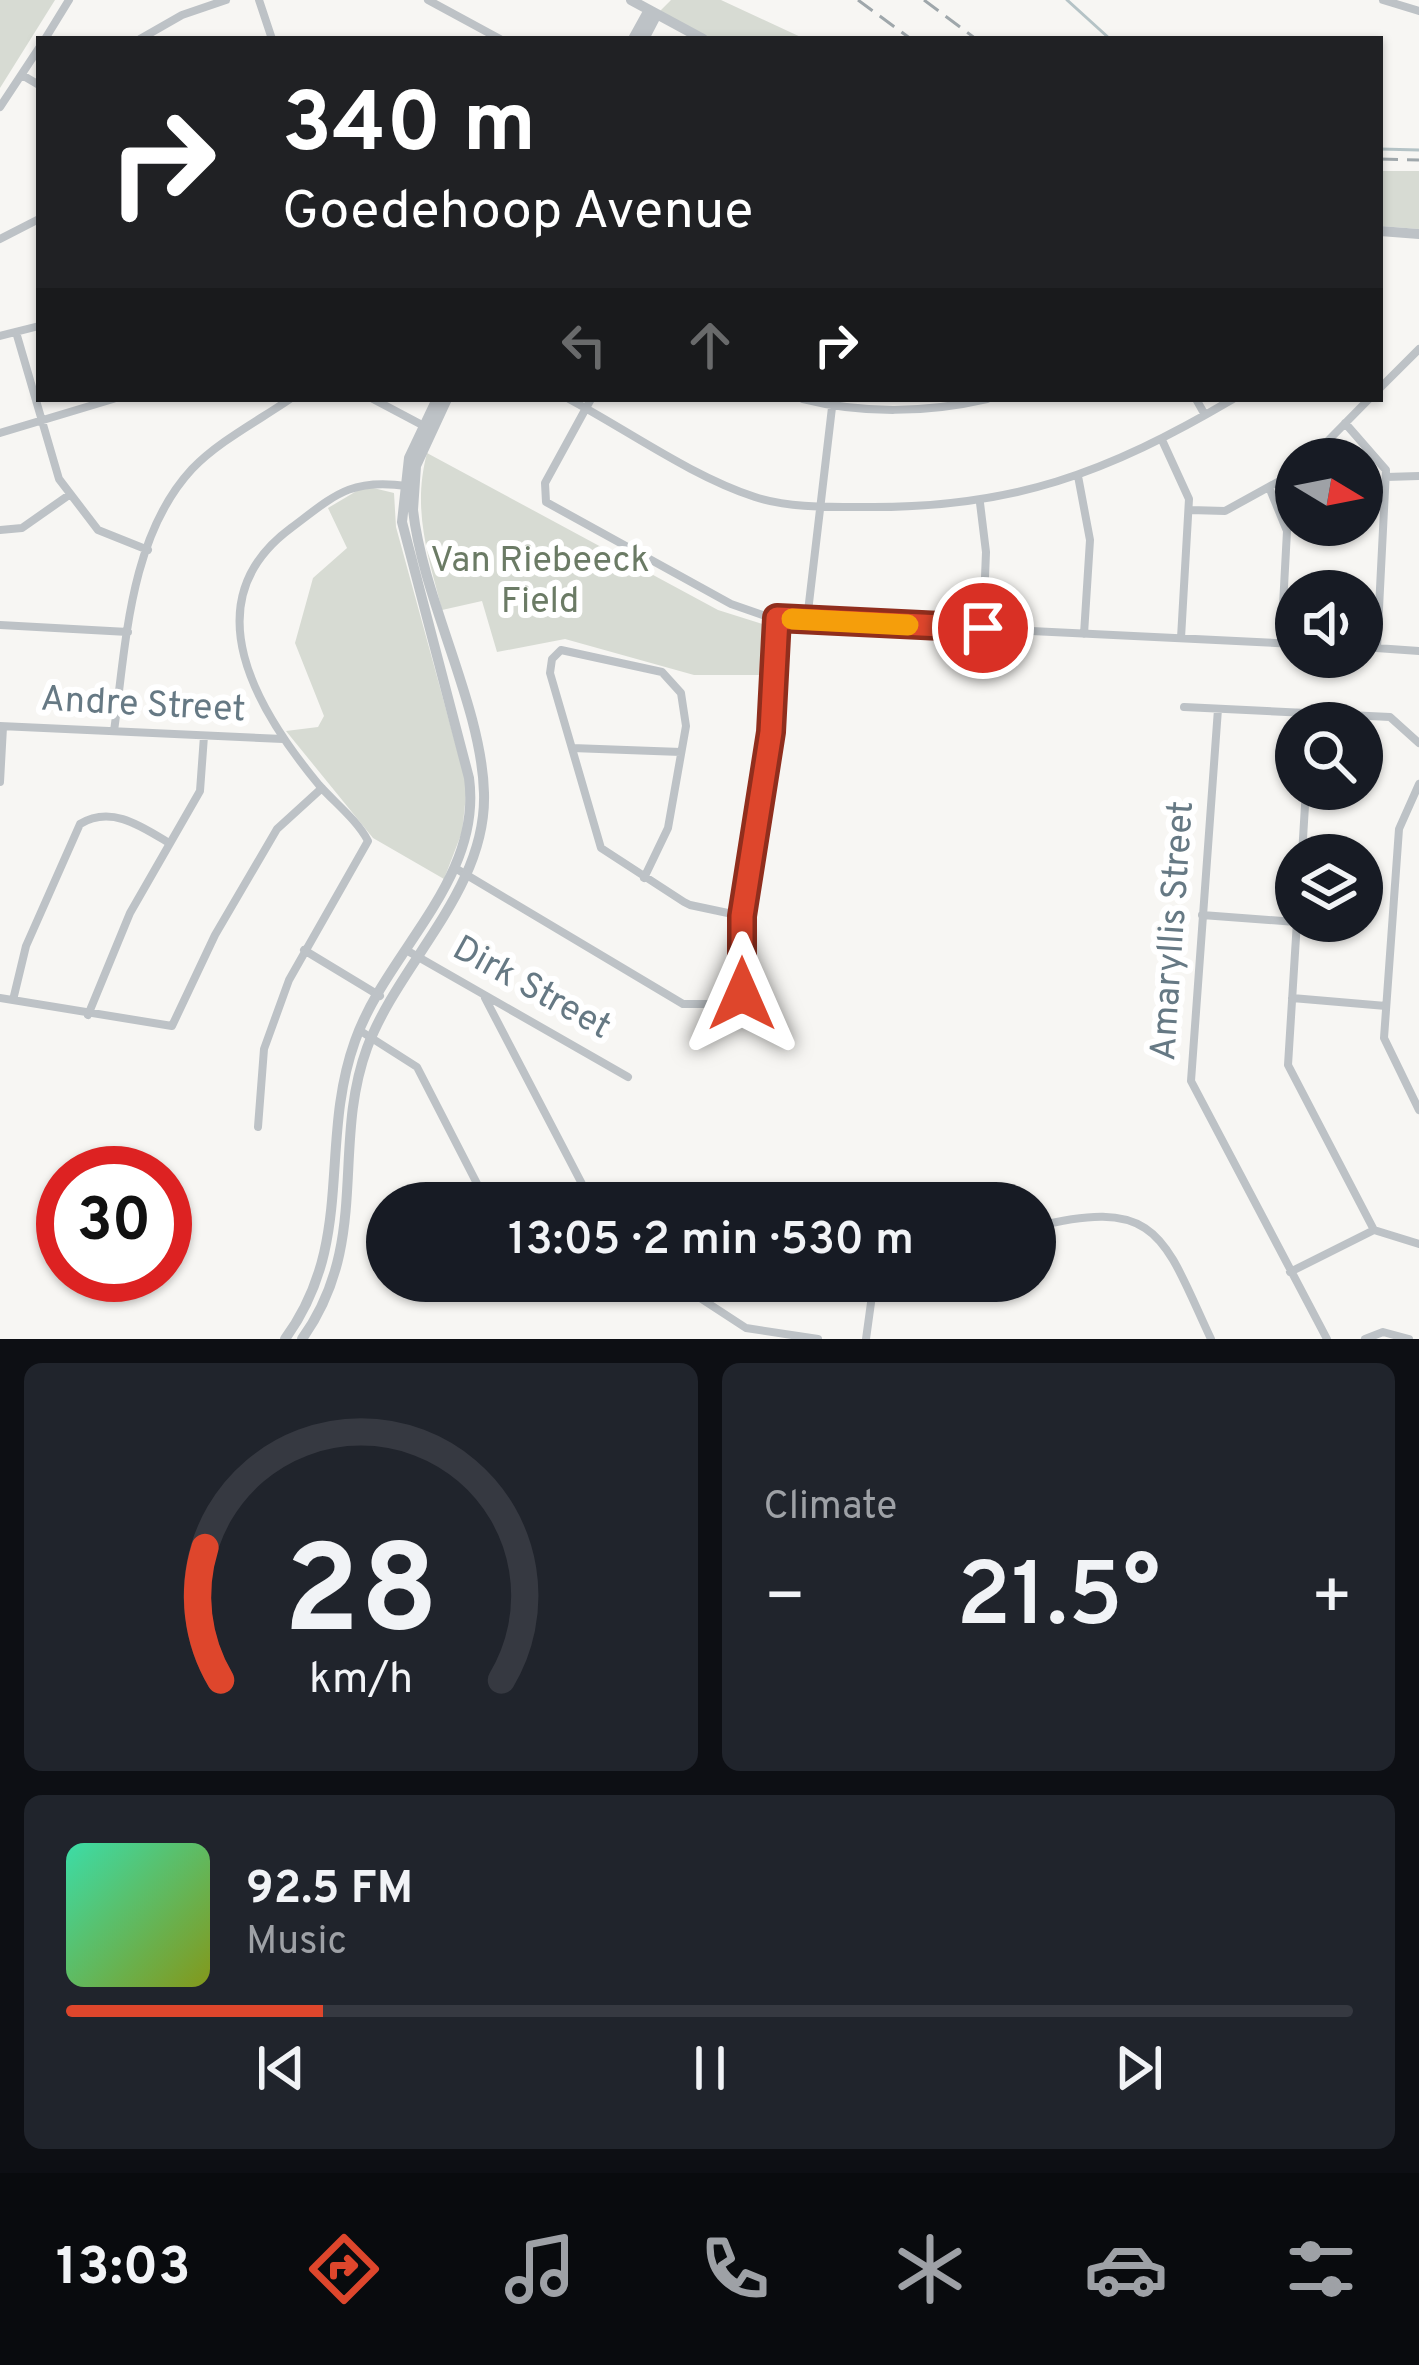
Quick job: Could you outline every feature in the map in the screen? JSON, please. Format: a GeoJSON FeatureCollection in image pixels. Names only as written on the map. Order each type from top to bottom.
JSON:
{"type":"FeatureCollection","features":[{"type":"Feature","properties":{"kind":"street"},"geometry":{"type":"LineString","coordinates":[[47,36],[69,0]]}},
{"type":"Feature","properties":{"kind":"street"},"geometry":{"type":"LineString","coordinates":[[145,36],[182,15],[226,0]]}},
{"type":"Feature","properties":{"kind":"street"},"geometry":{"type":"LineString","coordinates":[[259,0],[271,36]]}},
{"type":"Feature","properties":{"kind":"street"},"geometry":{"type":"LineString","coordinates":[[428,0],[494,36]]}},
{"type":"Feature","properties":{"kind":"street"},"geometry":{"type":"LineString","coordinates":[[631,0],[697,36]]}},
{"type":"Feature","properties":{"kind":"street"},"geometry":{"type":"LineString","coordinates":[[1383,0],[1419,11]]}},
{"type":"Feature","properties":{"kind":"street"},"geometry":{"type":"LineString","coordinates":[[635,36],[653,12]]}},
{"type":"Feature","properties":{"kind":"street"},"geometry":{"type":"LineString","coordinates":[[645,36],[653,12]]}},
{"type":"Feature","properties":{"kind":"street"},"geometry":{"type":"LineString","coordinates":[[0,107],[36,53]]}},
{"type":"Feature","properties":{"kind":"street"},"geometry":{"type":"LineString","coordinates":[[22,75],[36,83]]}},
{"type":"Feature","properties":{"kind":"street"},"geometry":{"type":"LineString","coordinates":[[0,239],[36,221]]}},
{"type":"Feature","properties":{"kind":"street"},"geometry":{"type":"LineString","coordinates":[[1383,231],[1419,234]]}},
{"type":"Feature","properties":{"kind":"street"},"geometry":{"type":"LineString","coordinates":[[0,336],[36,327]]}},
{"type":"Feature","properties":{"kind":"street"},"geometry":{"type":"LineString","coordinates":[[16,332],[54,471],[98,530],[148,550]]}},
{"type":"Feature","properties":{"kind":"street"},"geometry":{"type":"LineString","coordinates":[[1383,385],[1419,349]]}},
{"type":"Feature","properties":{"kind":"street"},"geometry":{"type":"LineString","coordinates":[[0,433],[104,402]]}},
{"type":"Feature","properties":{"kind":"street"},"geometry":{"type":"LineString","coordinates":[[114,731],[128,632],[148,550],[190,472],[286,402]]}},
{"type":"Feature","properties":{"kind":"street"},"geometry":{"type":"LineString","coordinates":[[379,402],[427,428]]}},
{"type":"Feature","properties":{"kind":"street"},"geometry":{"type":"LineString","coordinates":[[285,1339],[315,1305],[330,1240],[344,1094],[359,1030],[418,956],[460,871],[469,824],[470,783],[405,539],[407,486],[436,402]]}},
{"type":"Feature","properties":{"kind":"street"},"geometry":{"type":"LineString","coordinates":[[427,428],[445,402]]}},
{"type":"Feature","properties":{"kind":"street"},"geometry":{"type":"LineString","coordinates":[[1198,402],[1205,416]]}},
{"type":"Feature","properties":{"kind":"street"},"geometry":{"type":"LineString","coordinates":[[1229,402],[1162,440],[1078,476],[942,508],[780,504],[740,492],[588,404],[545,482],[546,502],[731,604],[777,618],[1275,643]]}},
{"type":"Feature","properties":{"kind":"street"},"geometry":{"type":"LineString","coordinates":[[1330,438],[1366,402]]}},
{"type":"Feature","properties":{"kind":"street"},"geometry":{"type":"LineString","coordinates":[[807,620],[835,403],[932,404]]}},
{"type":"Feature","properties":{"kind":"street"},"geometry":{"type":"LineString","coordinates":[[1345,422],[1381,458],[1386,477],[1381,570]]}},
{"type":"Feature","properties":{"kind":"street"},"geometry":{"type":"LineString","coordinates":[[1162,440],[1186,483],[1190,510],[1181,638]]}},
{"type":"Feature","properties":{"kind":"street"},"geometry":{"type":"LineString","coordinates":[[1078,476],[1090,540],[1084,634]]}},
{"type":"Feature","properties":{"kind":"street"},"geometry":{"type":"LineString","coordinates":[[1386,477],[1419,476]]}},
{"type":"Feature","properties":{"kind":"street"},"geometry":{"type":"LineString","coordinates":[[258,1126],[265,1049],[304,950],[368,843],[283,740],[241,648],[238,607],[247,580],[267,547],[350,485],[407,486]]}},
{"type":"Feature","properties":{"kind":"street"},"geometry":{"type":"LineString","coordinates":[[1190,510],[1226,511],[1275,485]]}},
{"type":"Feature","properties":{"kind":"street"},"geometry":{"type":"LineString","coordinates":[[1270,488],[1287,531],[1285,570]]}},
{"type":"Feature","properties":{"kind":"street"},"geometry":{"type":"LineString","coordinates":[[0,530],[22,528],[69,495]]}},
{"type":"Feature","properties":{"kind":"street"},"geometry":{"type":"LineString","coordinates":[[980,502],[986,552],[983,628]]}},
{"type":"Feature","properties":{"kind":"street"},"geometry":{"type":"LineString","coordinates":[[460,871],[683,1004],[703,1008],[732,1004],[743,987],[742,916],[771,732],[777,618]]}},
{"type":"Feature","properties":{"kind":"street"},"geometry":{"type":"LineString","coordinates":[[0,625],[128,632]]}},
{"type":"Feature","properties":{"kind":"street"},"geometry":{"type":"LineString","coordinates":[[1383,648],[1419,651]]}},
{"type":"Feature","properties":{"kind":"street"},"geometry":{"type":"LineString","coordinates":[[644,878],[666,835],[681,752],[686,718],[675,680],[662,672],[574,649],[558,651],[549,667],[598,844],[644,878],[697,908],[742,916]]}},
{"type":"Feature","properties":{"kind":"street"},"geometry":{"type":"LineString","coordinates":[[1184,707],[1275,714]]}},
{"type":"Feature","properties":{"kind":"street","name":"Amaryllis Street"},"geometry":{"type":"LineString","coordinates":[[1218,709],[1192,1088],[1327,1339]]}},
{"type":"Feature","properties":{"kind":"street"},"geometry":{"type":"LineString","coordinates":[[1383,718],[1395,718],[1419,742]]}},
{"type":"Feature","properties":{"kind":"street"},"geometry":{"type":"LineString","coordinates":[[0,782],[2,726]]}},
{"type":"Feature","properties":{"kind":"street","name":"Andre Street"},"geometry":{"type":"LineString","coordinates":[[2,726],[283,740]]}},
{"type":"Feature","properties":{"kind":"street"},"geometry":{"type":"LineString","coordinates":[[88,1015],[130,913],[200,791],[204,736]]}},
{"type":"Feature","properties":{"kind":"street"},"geometry":{"type":"LineString","coordinates":[[572,748],[681,752]]}},
{"type":"Feature","properties":{"kind":"street"},"geometry":{"type":"LineString","coordinates":[[1419,784],[1399,829],[1385,1046],[1419,1110]]}},
{"type":"Feature","properties":{"kind":"street"},"geometry":{"type":"LineString","coordinates":[[0,998],[167,1028],[179,1018],[215,935],[277,829],[322,788]]}},
{"type":"Feature","properties":{"kind":"street"},"geometry":{"type":"LineString","coordinates":[[13,1000],[26,946],[80,824],[95,818],[125,819],[169,843]]}},
{"type":"Feature","properties":{"kind":"street"},"geometry":{"type":"LineString","coordinates":[[302,1339],[344,1244],[360,1074],[371,1037],[406,950],[460,871]]}},
{"type":"Feature","properties":{"kind":"street"},"geometry":{"type":"LineString","coordinates":[[1202,915],[1275,920]]}},
{"type":"Feature","properties":{"kind":"street"},"geometry":{"type":"LineString","coordinates":[[1296,942],[1291,1072],[1374,1230]]}},
{"type":"Feature","properties":{"kind":"street"},"geometry":{"type":"LineString","coordinates":[[304,950],[384,999]]}},
{"type":"Feature","properties":{"kind":"street","name":"Dirk Street"},"geometry":{"type":"LineString","coordinates":[[406,950],[628,1077]]}},
{"type":"Feature","properties":{"kind":"street"},"geometry":{"type":"LineString","coordinates":[[485,996],[581,1182]]}},
{"type":"Feature","properties":{"kind":"street"},"geometry":{"type":"LineString","coordinates":[[1292,998],[1386,1006]]}},
{"type":"Feature","properties":{"kind":"street"},"geometry":{"type":"LineString","coordinates":[[359,1030],[417,1066],[477,1182]]}},
{"type":"Feature","properties":{"kind":"street"},"geometry":{"type":"LineString","coordinates":[[1056,1223],[1112,1216],[1152,1230],[1169,1250],[1210,1339]]}},
{"type":"Feature","properties":{"kind":"street"},"geometry":{"type":"LineString","coordinates":[[1290,1272],[1374,1230],[1419,1244]]}},
{"type":"Feature","properties":{"kind":"street"},"geometry":{"type":"LineString","coordinates":[[706,1302],[746,1328],[818,1339]]}},
{"type":"Feature","properties":{"kind":"street"},"geometry":{"type":"LineString","coordinates":[[866,1339],[871,1302]]}},
{"type":"Feature","properties":{"kind":"street"},"geometry":{"type":"LineString","coordinates":[[1365,1339],[1383,1333],[1408,1339]]}},
{"type":"Feature","properties":{"kind":"green space"},"geometry":{"type":"Polygon","coordinates":[[[0,0],[55,0],[0,88],[0,0]]]}},
{"type":"Feature","properties":{"kind":"green space"},"geometry":{"type":"Polygon","coordinates":[[[671,0],[721,0],[799,36],[697,36],[657,14],[671,0]]]}},
{"type":"Feature","properties":{"kind":"green space"},"geometry":{"type":"Polygon","coordinates":[[[1383,171],[1419,171],[1419,229],[1383,226],[1383,171]]]}},
{"type":"Feature","properties":{"kind":"green space","name":"Van Riebeeck Field"},"geometry":{"type":"Polygon","coordinates":[[[427,453],[718,610],[772,627],[769,675],[694,675],[565,639],[497,652],[482,601],[442,610],[421,513],[427,453]]]}},
{"type":"Feature","properties":{"kind":"green space","name":"Van Riebeeck Field"},"geometry":{"type":"Polygon","coordinates":[[[365,486],[394,493],[396,527],[467,786],[462,832],[444,879],[373,838],[286,731],[318,727],[324,716],[295,643],[313,578],[347,548],[328,508],[365,486]]]}},
{"type":"Feature","properties":{"kind":"waterway"},"geometry":{"type":"LineString","coordinates":[[1067,0],[1107,36]]}},
{"type":"Feature","properties":{"kind":"waterway"},"geometry":{"type":"LineString","coordinates":[[1383,149],[1419,150]]}},
{"type":"Feature","properties":{"kind":"railway"},"geometry":{"type":"LineString","coordinates":[[858,0],[907,36]]}},
{"type":"Feature","properties":{"kind":"railway"},"geometry":{"type":"LineString","coordinates":[[924,0],[972,36]]}},
{"type":"Feature","properties":{"kind":"railway"},"geometry":{"type":"LineString","coordinates":[[1383,159],[1419,160]]}},
{"type":"Feature","properties":{"kind":"slow traffic"},"geometry":{"type":"LineString","coordinates":[[792,619],[908,625]]}},
{"type":"Feature","properties":{"kind":"route"},"geometry":{"type":"LineString","coordinates":[[742,994],[742,916],[771,732],[777,618],[983,628]]}}]}
